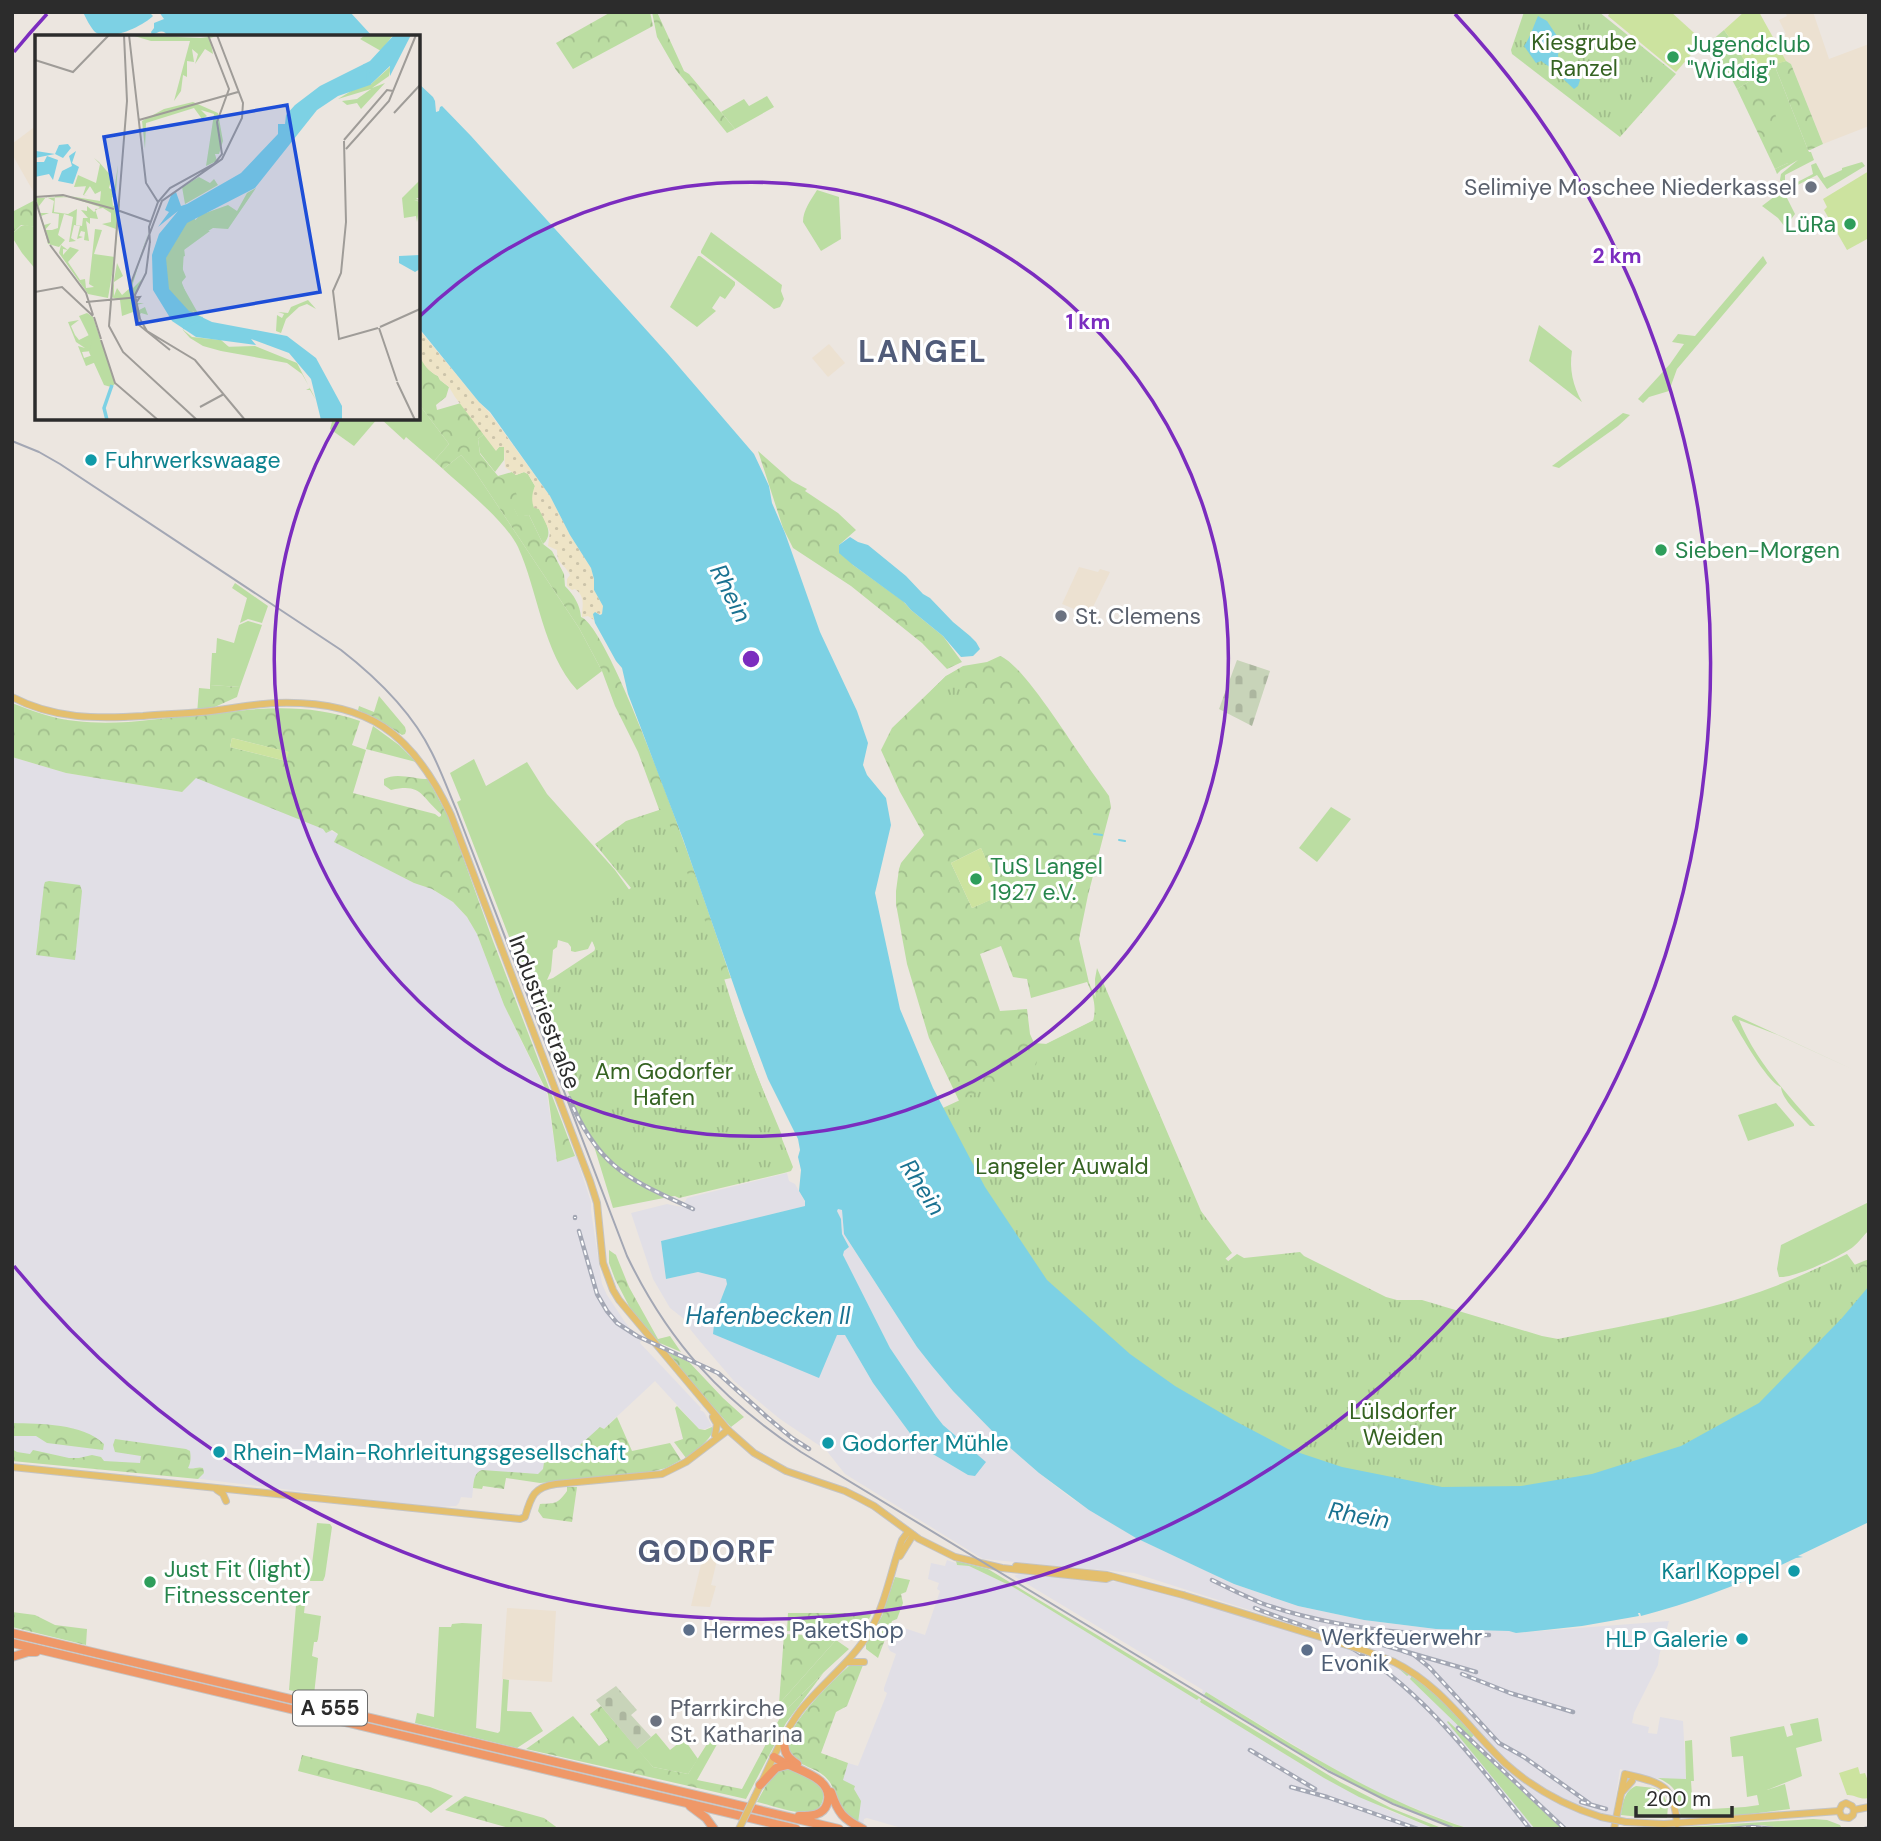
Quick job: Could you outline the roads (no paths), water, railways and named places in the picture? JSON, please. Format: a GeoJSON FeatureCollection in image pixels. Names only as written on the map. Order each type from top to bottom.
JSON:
{"type":"FeatureCollection","features":[{"type":"Feature","properties":{"kind":"highway","name":"A 555"},"geometry":{"type":"LineString","coordinates":[[12,1633],[839,1829]]}},
{"type":"Feature","properties":{"kind":"highway","name":"A 555"},"geometry":{"type":"LineString","coordinates":[[12,1643],[796,1829]]}},
{"type":"Feature","properties":{"kind":"highway"},"geometry":{"type":"LineString","coordinates":[[12,1657],[28,1652],[56,1654]]}},
{"type":"Feature","properties":{"kind":"highway"},"geometry":{"type":"LineString","coordinates":[[784,1737],[784,1752],[788,1758],[823,1780],[830,1789],[841,1815],[860,1827]]}},
{"type":"Feature","properties":{"kind":"highway"},"geometry":{"type":"LineString","coordinates":[[774,1756],[797,1764]]}},
{"type":"Feature","properties":{"kind":"highway"},"geometry":{"type":"LineString","coordinates":[[774,1756],[787,1765],[816,1777],[829,1795],[828,1803],[819,1814],[786,1816]]}},
{"type":"Feature","properties":{"kind":"highway"},"geometry":{"type":"LineString","coordinates":[[760,1785],[776,1768],[787,1765]]}},
{"type":"Feature","properties":{"kind":"highway"},"geometry":{"type":"LineString","coordinates":[[682,1803],[706,1818],[714,1829]]}},
{"type":"Feature","properties":{"kind":"highway"},"geometry":{"type":"LineString","coordinates":[[733,1815],[774,1829]]}},
{"type":"Feature","properties":{"kind":"main road","name":"Industriestraße"},"geometry":{"type":"LineString","coordinates":[[12,697],[50,712],[93,718],[200,713],[274,703],[315,704],[364,716],[385,728],[413,751],[430,774],[451,815],[579,1149],[597,1203],[603,1263],[613,1290],[628,1313],[726,1428],[772,1465],[859,1498],[930,1546],[955,1558],[1107,1575],[1183,1595],[1394,1662],[1413,1672],[1442,1695],[1493,1750],[1529,1782],[1564,1803],[1601,1817],[1626,1822],[1675,1824],[1839,1811],[1842,1817],[1846,1818],[1851,1817],[1854,1810],[1869,1807]]}},
{"type":"Feature","properties":{"kind":"main road"},"geometry":{"type":"LineString","coordinates":[[707,1406],[716,1422],[715,1435]]}},
{"type":"Feature","properties":{"kind":"main road"},"geometry":{"type":"LineString","coordinates":[[704,1449],[715,1435],[726,1428]]}},
{"type":"Feature","properties":{"kind":"main road"},"geometry":{"type":"LineString","coordinates":[[12,1467],[520,1519],[526,1517],[531,1497],[539,1488],[662,1474],[686,1462],[726,1428]]}},
{"type":"Feature","properties":{"kind":"main road"},"geometry":{"type":"LineString","coordinates":[[215,1489],[223,1494],[226,1501]]}},
{"type":"Feature","properties":{"kind":"main road"},"geometry":{"type":"LineString","coordinates":[[739,1829],[774,1756],[800,1711],[858,1650],[871,1629],[902,1540],[897,1523]]}},
{"type":"Feature","properties":{"kind":"main road"},"geometry":{"type":"LineString","coordinates":[[902,1540],[911,1533]]}},
{"type":"Feature","properties":{"kind":"main road"},"geometry":{"type":"LineString","coordinates":[[895,1563],[911,1533]]}},
{"type":"Feature","properties":{"kind":"main road"},"geometry":{"type":"LineString","coordinates":[[847,1662],[864,1662]]}},
{"type":"Feature","properties":{"kind":"main road"},"geometry":{"type":"LineString","coordinates":[[1624,1777],[1632,1781],[1656,1783]]}},
{"type":"Feature","properties":{"kind":"main road"},"geometry":{"type":"LineString","coordinates":[[1624,1777],[1656,1783],[1668,1790],[1673,1802],[1675,1824]]}},
{"type":"Feature","properties":{"kind":"main road"},"geometry":{"type":"LineString","coordinates":[[1614,1829],[1624,1777]]}},
{"type":"Feature","properties":{"kind":"main road"},"geometry":{"type":"LineString","coordinates":[[1621,1793],[1632,1781]]}},
{"type":"Feature","properties":{"kind":"water"},"geometry":{"type":"Polygon","coordinates":[[[83,12],[149,12],[153,16],[134,28],[112,35],[101,35],[90,25],[83,12]]]}},
{"type":"Feature","properties":{"kind":"water"},"geometry":{"type":"Polygon","coordinates":[[[159,12],[350,12],[371,35],[167,35],[161,32],[152,35],[154,23],[164,19],[159,12]]]}},
{"type":"Feature","properties":{"kind":"water"},"geometry":{"type":"Polygon","coordinates":[[[1538,16],[1547,21],[1559,39],[1559,63],[1580,80],[1574,89],[1560,76],[1560,70],[1541,61],[1536,63],[1524,46],[1538,16]]]}},
{"type":"Feature","properties":{"kind":"water"},"geometry":{"type":"Polygon","coordinates":[[[420,85],[433,97],[436,112],[442,106],[471,136],[668,354],[754,454],[769,486],[772,503],[820,632],[857,711],[868,743],[863,765],[867,775],[886,798],[891,825],[875,893],[900,1009],[933,1088],[985,1187],[1047,1280],[1130,1354],[1175,1386],[1288,1449],[1342,1467],[1442,1487],[1521,1486],[1592,1474],[1681,1446],[1759,1403],[1842,1318],[1869,1286],[1869,1522],[1798,1556],[1803,1557],[1701,1598],[1641,1616],[1638,1613],[1639,1616],[1582,1626],[1516,1633],[1436,1629],[1364,1620],[1298,1606],[1234,1584],[1136,1538],[1089,1510],[1039,1473],[999,1438],[953,1391],[917,1347],[844,1234],[842,1210],[837,1211],[841,1219],[842,1234],[849,1247],[843,1255],[890,1348],[936,1416],[986,1462],[975,1476],[968,1475],[926,1450],[912,1436],[873,1383],[845,1335],[837,1335],[819,1378],[713,1334],[715,1315],[727,1284],[726,1279],[698,1272],[666,1279],[661,1241],[805,1206],[799,1191],[801,1170],[798,1139],[768,1079],[744,1015],[683,839],[628,694],[622,668],[595,623],[593,614],[602,614],[603,606],[594,590],[591,568],[550,496],[490,412],[420,329],[420,85]]]}},
{"type":"Feature","properties":{"kind":"water"},"geometry":{"type":"Polygon","coordinates":[[[850,537],[868,545],[906,576],[970,636],[980,649],[973,656],[961,657],[943,636],[905,603],[839,553],[839,545],[850,537]]]}},
{"type":"Feature","properties":{"kind":"waterway"},"geometry":{"type":"LineString","coordinates":[[1094,834],[1102,835]]}},
{"type":"Feature","properties":{"kind":"waterway"},"geometry":{"type":"LineString","coordinates":[[1119,840],[1125,841]]}},
{"type":"Feature","properties":{"kind":"tram line"},"geometry":{"type":"LineString","coordinates":[[12,441],[60,464],[341,650],[368,672],[404,710],[432,753],[456,809],[627,1256],[643,1287],[680,1343],[722,1390],[746,1412],[801,1452],[1328,1771],[1393,1804],[1456,1829]]}},
{"type":"Feature","properties":{"kind":"railway"},"geometry":{"type":"LineString","coordinates":[[569,1098],[580,1122],[604,1156],[633,1179],[693,1209]]}},
{"type":"Feature","properties":{"kind":"railway"},"geometry":{"type":"LineString","coordinates":[[579,1231],[597,1294],[617,1323],[637,1336],[718,1373],[768,1418],[809,1449]]}},
{"type":"Feature","properties":{"kind":"railway"},"geometry":{"type":"LineString","coordinates":[[1212,1580],[1261,1603],[1298,1615],[1380,1630],[1419,1633]]}},
{"type":"Feature","properties":{"kind":"railway"},"geometry":{"type":"LineString","coordinates":[[1255,1608],[1334,1638],[1399,1682],[1446,1728],[1530,1829]]}},
{"type":"Feature","properties":{"kind":"railway"},"geometry":{"type":"LineString","coordinates":[[1335,1631],[1476,1672]]}},
{"type":"Feature","properties":{"kind":"railway"},"geometry":{"type":"LineString","coordinates":[[1412,1635],[1489,1635]]}},
{"type":"Feature","properties":{"kind":"railway"},"geometry":{"type":"LineString","coordinates":[[1403,1651],[1414,1655],[1429,1667],[1499,1743],[1524,1757],[1589,1803]]}},
{"type":"Feature","properties":{"kind":"railway"},"geometry":{"type":"LineString","coordinates":[[1462,1674],[1510,1693],[1573,1712]]}},
{"type":"Feature","properties":{"kind":"railway"},"geometry":{"type":"LineString","coordinates":[[1458,1728],[1565,1829]]}},
{"type":"Feature","properties":{"kind":"railway"},"geometry":{"type":"LineString","coordinates":[[1250,1750],[1315,1789]]}},
{"type":"Feature","properties":{"kind":"railway"},"geometry":{"type":"LineString","coordinates":[[1291,1787],[1418,1829]]}},
{"type":"Feature","properties":{"kind":"railway"},"geometry":{"type":"LineString","coordinates":[[1581,1802],[1606,1809]]}},
{"type":"Feature","properties":{"kind":"railway"},"geometry":{"type":"LineString","coordinates":[[1865,1829],[1869,1828]]}},
{"type":"Feature","properties":{"kind":"railway"},"geometry":{"type":"LineString","coordinates":[[1731,1829],[1773,1829]]}},
{"type":"Feature","properties":{"kind":"place","name":"Jugendclub \"Widdig\""},"geometry":{"type":"Point","coordinates":[1673,57]}},
{"type":"Feature","properties":{"kind":"place","name":"Selimiye Moschee Niederkassel"},"geometry":{"type":"Point","coordinates":[1811,187]}},
{"type":"Feature","properties":{"kind":"place","name":"LüRa"},"geometry":{"type":"Point","coordinates":[1850,224]}},
{"type":"Feature","properties":{"kind":"place","name":"Fuhrwerkswaage"},"geometry":{"type":"Point","coordinates":[91,460]}},
{"type":"Feature","properties":{"kind":"place","name":"Sieben-Morgen"},"geometry":{"type":"Point","coordinates":[1661,550]}},
{"type":"Feature","properties":{"kind":"place","name":"St. Clemens"},"geometry":{"type":"Point","coordinates":[1061,616]}},
{"type":"Feature","properties":{"kind":"place","name":"TuS Langel 1927 e.V."},"geometry":{"type":"Point","coordinates":[976,879]}},
{"type":"Feature","properties":{"kind":"place","name":"Godorfer Mühle"},"geometry":{"type":"Point","coordinates":[828,1443]}},
{"type":"Feature","properties":{"kind":"place","name":"Rhein-Main-Rohrleitungsgesellschaft"},"geometry":{"type":"Point","coordinates":[219,1452]}},
{"type":"Feature","properties":{"kind":"place","name":"Karl Koppel"},"geometry":{"type":"Point","coordinates":[1794,1571]}},
{"type":"Feature","properties":{"kind":"place","name":"Just Fit (light) Fitnesscenter"},"geometry":{"type":"Point","coordinates":[150,1582]}},
{"type":"Feature","properties":{"kind":"place","name":"Hermes PaketShop"},"geometry":{"type":"Point","coordinates":[689,1630]}},
{"type":"Feature","properties":{"kind":"place","name":"HLP Galerie"},"geometry":{"type":"Point","coordinates":[1742,1639]}},
{"type":"Feature","properties":{"kind":"place","name":"Werkfeuerwehr Evonik"},"geometry":{"type":"Point","coordinates":[1307,1650]}},
{"type":"Feature","properties":{"kind":"place","name":"Pfarrkirche St. Katharina"},"geometry":{"type":"Point","coordinates":[656,1721]}},
{"type":"Feature","properties":{"kind":"district","name":"LANGEL"},"geometry":{"type":"Point","coordinates":[923,351]}},
{"type":"Feature","properties":{"kind":"district","name":"GODORF"},"geometry":{"type":"Point","coordinates":[707,1551]}},
{"type":"Feature","properties":{"kind":"park label","name":"Kiesgrube Ranzel"},"geometry":{"type":"Point","coordinates":[1584,55]}},
{"type":"Feature","properties":{"kind":"park label","name":"Am Godorfer Hafen"},"geometry":{"type":"Point","coordinates":[664,1084]}},
{"type":"Feature","properties":{"kind":"park label","name":"Langeler Auwald"},"geometry":{"type":"Point","coordinates":[1062,1166]}},
{"type":"Feature","properties":{"kind":"park label","name":"Lülsdorfer Weiden"},"geometry":{"type":"Point","coordinates":[1403,1424]}},
{"type":"Feature","properties":{"kind":"water label","name":"Rhein"},"geometry":{"type":"Point","coordinates":[731,593]}},
{"type":"Feature","properties":{"kind":"water label","name":"Rhein"},"geometry":{"type":"Point","coordinates":[923,1187]}},
{"type":"Feature","properties":{"kind":"water label","name":"Hafenbecken II"},"geometry":{"type":"Point","coordinates":[768,1315]}},
{"type":"Feature","properties":{"kind":"water label","name":"Rhein"},"geometry":{"type":"Point","coordinates":[1359,1515]}}]}
